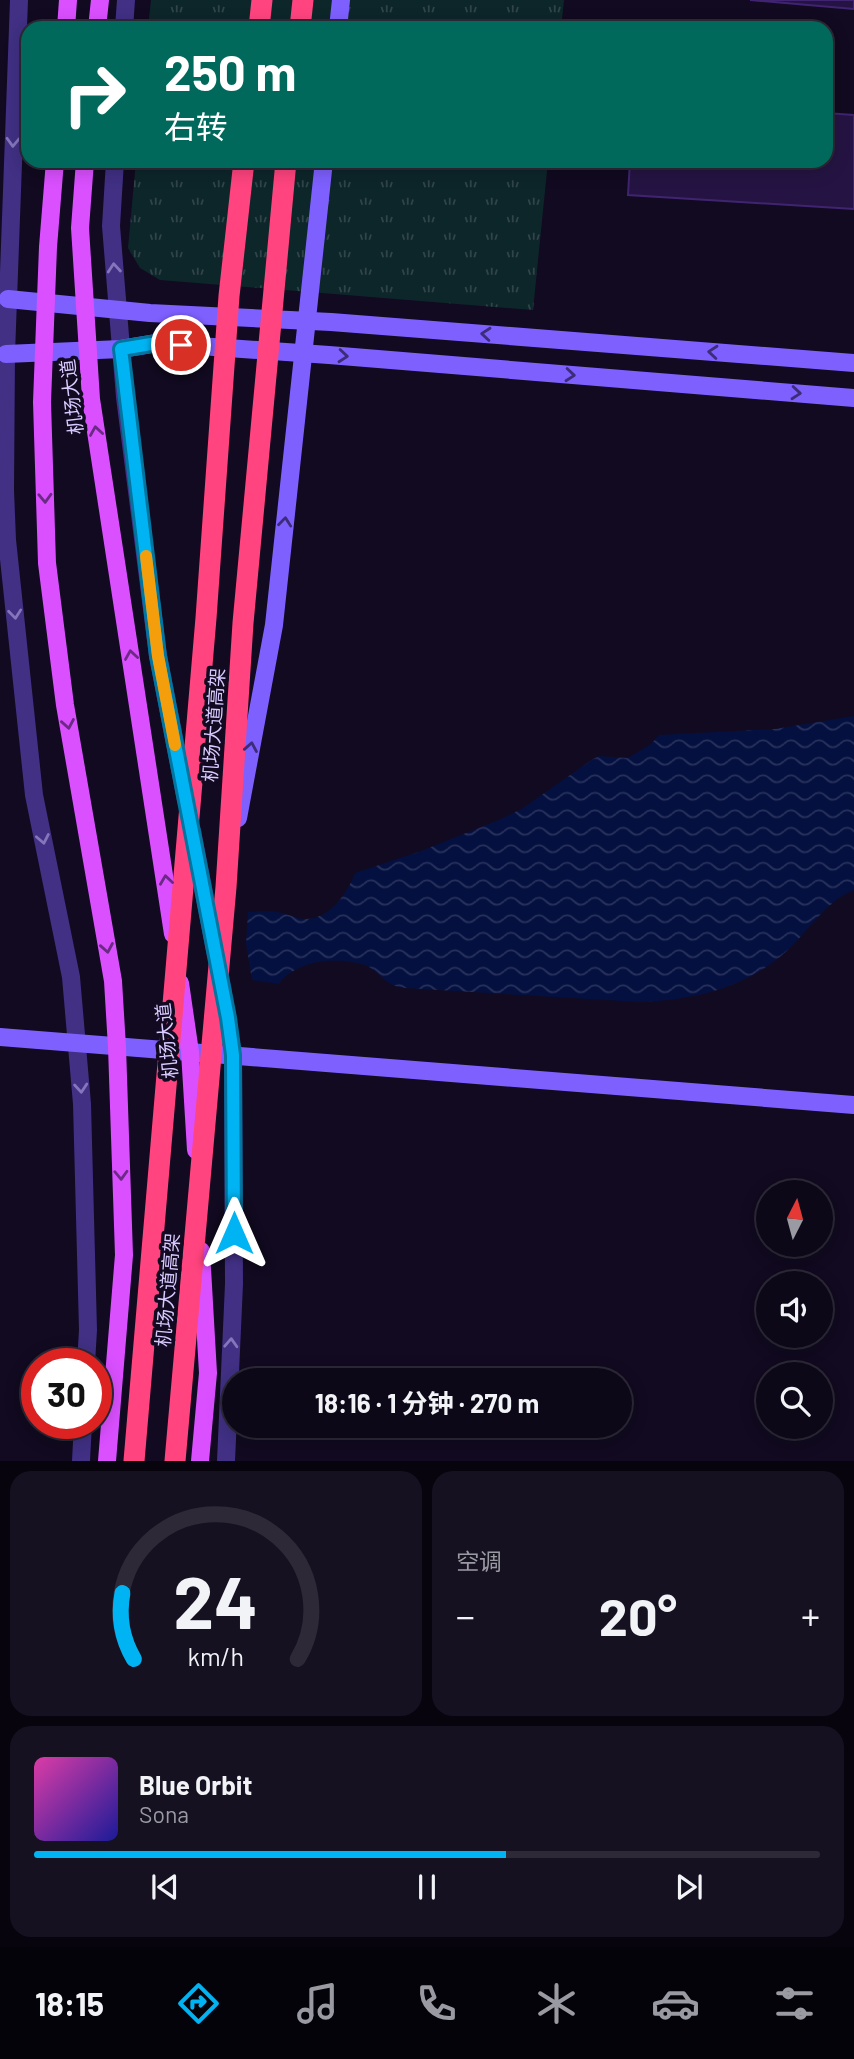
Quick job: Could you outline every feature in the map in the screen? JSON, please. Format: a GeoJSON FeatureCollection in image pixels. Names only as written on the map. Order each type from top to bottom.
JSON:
{"type":"FeatureCollection","features":[{"type":"Feature","properties":{"kind":"highway"},"geometry":{"type":"LineString","coordinates":[[260,21],[262,0]]}},
{"type":"Feature","properties":{"kind":"highway"},"geometry":{"type":"LineString","coordinates":[[301,21],[303,0]]}},
{"type":"Feature","properties":{"kind":"highway","name":"机场大道高架"},"geometry":{"type":"LineString","coordinates":[[134,1461],[206,618],[229,296],[243,168]]}},
{"type":"Feature","properties":{"kind":"highway","name":"机场大道高架"},"geometry":{"type":"LineString","coordinates":[[175,1461],[226,887],[243,623],[285,168]]}},
{"type":"Feature","properties":{"kind":"main road"},"geometry":{"type":"LineString","coordinates":[[66,21],[68,0]]}},
{"type":"Feature","properties":{"kind":"main road"},"geometry":{"type":"LineString","coordinates":[[98,21],[100,0]]}},
{"type":"Feature","properties":{"kind":"main road","name":"机场大道"},"geometry":{"type":"LineString","coordinates":[[55,168],[45,303],[42,402],[47,563],[65,705],[113,981],[117,1047],[124,1255],[107,1461]]}},
{"type":"Feature","properties":{"kind":"main road","name":"机场大道"},"geometry":{"type":"LineString","coordinates":[[85,168],[79,228],[91,399],[150,772],[190,1052],[208,1373],[200,1461]]}},
{"type":"Feature","properties":{"kind":"street"},"geometry":{"type":"LineString","coordinates":[[19,0],[6,354],[7,540],[34,795],[71,977],[82,1104],[87,1348]]}},
{"type":"Feature","properties":{"kind":"street"},"geometry":{"type":"LineString","coordinates":[[124,21],[126,0]]}},
{"type":"Feature","properties":{"kind":"street"},"geometry":{"type":"LineString","coordinates":[[339,21],[341,0]]}},
{"type":"Feature","properties":{"kind":"street"},"geometry":{"type":"LineString","coordinates":[[115,168],[111,226],[121,349],[158,656],[233,1055],[234,1284],[226,1461]]}},
{"type":"Feature","properties":{"kind":"street"},"geometry":{"type":"LineString","coordinates":[[226,887],[274,625],[323,168]]}},
{"type":"Feature","properties":{"kind":"street"},"geometry":{"type":"LineString","coordinates":[[8,299],[118,310],[331,322],[854,363]]}},
{"type":"Feature","properties":{"kind":"street"},"geometry":{"type":"LineString","coordinates":[[6,354],[121,349],[157,343],[854,398]]}},
{"type":"Feature","properties":{"kind":"street"},"geometry":{"type":"LineString","coordinates":[[0,1037],[854,1105]]}},
{"type":"Feature","properties":{"kind":"street"},"geometry":{"type":"LineString","coordinates":[[81,1461],[82,1439]]}},
{"type":"Feature","properties":{"kind":"green space"},"geometry":{"type":"Polygon","coordinates":[[[151,0],[564,0],[562,21],[149,21],[151,0]]]}},
{"type":"Feature","properties":{"kind":"green space"},"geometry":{"type":"Polygon","coordinates":[[[135,168],[547,168],[533,310],[160,280],[140,268],[128,248],[135,168]]]}},
{"type":"Feature","properties":{"kind":"water"},"geometry":{"type":"Polygon","coordinates":[[[854,716],[854,890],[829,906],[778,958],[743,980],[703,994],[640,1002],[405,988],[391,984],[367,966],[345,961],[307,965],[296,969],[279,984],[252,980],[246,944],[248,912],[274,911],[304,919],[321,915],[342,897],[355,873],[421,851],[501,819],[523,808],[599,756],[628,758],[651,744],[659,735],[775,729],[854,716]]]}},
{"type":"Feature","properties":{"kind":"building"},"geometry":{"type":"Polygon","coordinates":[[[750,0],[854,0],[854,9],[750,0]]]}},
{"type":"Feature","properties":{"kind":"building"},"geometry":{"type":"Polygon","coordinates":[[[833,114],[854,115],[854,209],[628,195],[630,168],[833,168],[833,114]]]}},
{"type":"Feature","properties":{"kind":"slow traffic"},"geometry":{"type":"LineString","coordinates":[[146,556],[158,656],[175,745]]}},
{"type":"Feature","properties":{"kind":"route"},"geometry":{"type":"LineString","coordinates":[[181,345],[157,343],[121,349],[158,656],[233,1055],[234,1233]]}}]}
